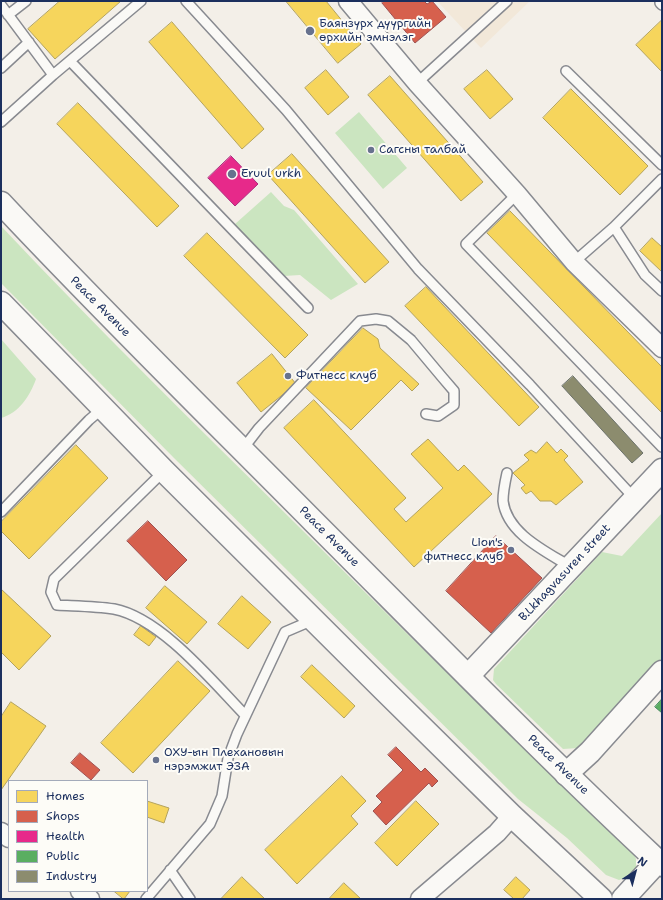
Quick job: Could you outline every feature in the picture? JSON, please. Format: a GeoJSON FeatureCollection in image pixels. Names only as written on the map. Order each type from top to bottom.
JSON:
{"type":"FeatureCollection","features":[{"type":"Feature","properties":{"kind":"main road","name":"Peace Avenue"},"geometry":{"type":"LineString","coordinates":[[1,203],[75,282],[242,450],[566,774],[660,863]]}},
{"type":"Feature","properties":{"kind":"main road"},"geometry":{"type":"LineString","coordinates":[[1,304],[164,471],[314,620],[512,816],[601,899]]}},
{"type":"Feature","properties":{"kind":"main road","name":"B.Lkhagvasuren street"},"geometry":{"type":"LineString","coordinates":[[468,676],[662,470]]}},
{"type":"Feature","properties":{"kind":"main road"},"geometry":{"type":"LineString","coordinates":[[566,774],[590,752],[662,672]]}},
{"type":"Feature","properties":{"kind":"main road"},"geometry":{"type":"LineString","coordinates":[[623,899],[660,863]]}},
{"type":"Feature","properties":{"kind":"street"},"geometry":{"type":"LineString","coordinates":[[348,1],[417,83],[517,194],[574,262],[662,348]]}},
{"type":"Feature","properties":{"kind":"street"},"geometry":{"type":"LineString","coordinates":[[420,899],[497,833],[512,816]]}},
{"type":"Feature","properties":{"kind":"street"},"geometry":{"type":"LineString","coordinates":[[81,892],[90,899]]}},
{"type":"Feature","properties":{"kind":"lane"},"geometry":{"type":"LineString","coordinates":[[8,15],[26,1]]}},
{"type":"Feature","properties":{"kind":"lane"},"geometry":{"type":"LineString","coordinates":[[1,122],[53,75],[141,1]]}},
{"type":"Feature","properties":{"kind":"lane"},"geometry":{"type":"LineString","coordinates":[[186,1],[286,110],[418,269],[530,385],[635,499]]}},
{"type":"Feature","properties":{"kind":"lane"},"geometry":{"type":"LineString","coordinates":[[417,83],[501,3]]}},
{"type":"Feature","properties":{"kind":"lane"},"geometry":{"type":"LineString","coordinates":[[1,5],[53,75]]}},
{"type":"Feature","properties":{"kind":"lane"},"geometry":{"type":"LineString","coordinates":[[1,68],[29,42]]}},
{"type":"Feature","properties":{"kind":"lane"},"geometry":{"type":"LineString","coordinates":[[70,61],[308,308]]}},
{"type":"Feature","properties":{"kind":"lane"},"geometry":{"type":"LineString","coordinates":[[566,72],[662,165]]}},
{"type":"Feature","properties":{"kind":"lane"},"geometry":{"type":"LineString","coordinates":[[574,262],[614,227],[662,179]]}},
{"type":"Feature","properties":{"kind":"lane"},"geometry":{"type":"LineString","coordinates":[[517,194],[466,244],[662,447]]}},
{"type":"Feature","properties":{"kind":"lane"},"geometry":{"type":"LineString","coordinates":[[614,227],[645,275],[662,291]]}},
{"type":"Feature","properties":{"kind":"lane"},"geometry":{"type":"LineString","coordinates":[[242,450],[260,428],[360,322],[376,319],[388,321],[410,340],[454,391],[454,405],[438,416],[426,414]]}},
{"type":"Feature","properties":{"kind":"lane"},"geometry":{"type":"LineString","coordinates":[[1,512],[89,420],[103,408]]}},
{"type":"Feature","properties":{"kind":"lane"},"geometry":{"type":"LineString","coordinates":[[164,471],[54,579],[50,592],[57,605],[115,609],[137,617],[171,641],[245,715]]}},
{"type":"Feature","properties":{"kind":"lane"},"geometry":{"type":"LineString","coordinates":[[507,474],[504,502],[507,514],[515,526],[540,548],[571,567]]}},
{"type":"Feature","properties":{"kind":"lane"},"geometry":{"type":"LineString","coordinates":[[146,899],[210,824],[222,796],[228,758],[245,715],[285,632],[314,620]]}},
{"type":"Feature","properties":{"kind":"lane"},"geometry":{"type":"LineString","coordinates":[[170,870],[190,899]]}},
{"type":"Feature","properties":{"kind":"shaded area"},"geometry":{"type":"Polygon","coordinates":[[[437,1],[530,1],[481,48],[437,1]]]}},
{"type":"Feature","properties":{"kind":"green space","name":"Сагсны талбай"},"geometry":{"type":"Polygon","coordinates":[[[359,112],[407,168],[383,189],[335,133],[359,112]]]}},
{"type":"Feature","properties":{"kind":"green space"},"geometry":{"type":"Polygon","coordinates":[[[271,192],[284,206],[294,210],[358,284],[331,300],[300,275],[284,276],[269,262],[235,224],[271,192]]]}},
{"type":"Feature","properties":{"kind":"green space"},"geometry":{"type":"Polygon","coordinates":[[[1,226],[109,338],[335,563],[504,728],[632,850],[636,859],[636,868],[628,877],[619,880],[606,875],[567,838],[518,799],[174,458],[1,283],[1,226]]]}},
{"type":"Feature","properties":{"kind":"green space"},"geometry":{"type":"Polygon","coordinates":[[[1,339],[36,379],[31,392],[23,403],[13,412],[1,418],[1,339]]]}},
{"type":"Feature","properties":{"kind":"green space"},"geometry":{"type":"Polygon","coordinates":[[[662,513],[662,658],[579,748],[563,749],[496,684],[493,680],[494,669],[602,552],[622,556],[662,513]]]}},
{"type":"Feature","properties":{"kind":"building: Homes"},"geometry":{"type":"Polygon","coordinates":[[[60,1],[121,1],[55,59],[28,29],[60,1]]]}},
{"type":"Feature","properties":{"kind":"building: Homes"},"geometry":{"type":"Polygon","coordinates":[[[286,1],[326,1],[361,44],[338,63],[286,1]]]}},
{"type":"Feature","properties":{"kind":"building: Homes"},"geometry":{"type":"Polygon","coordinates":[[[662,20],[662,72],[636,45],[662,20]]]}},
{"type":"Feature","properties":{"kind":"building: Homes"},"geometry":{"type":"Polygon","coordinates":[[[172,22],[264,129],[242,149],[149,42],[172,22]]]}},
{"type":"Feature","properties":{"kind":"building: Homes"},"geometry":{"type":"Polygon","coordinates":[[[326,70],[349,97],[328,115],[305,88],[326,70]]]}},
{"type":"Feature","properties":{"kind":"building: Homes"},"geometry":{"type":"Polygon","coordinates":[[[487,70],[513,99],[490,119],[464,89],[487,70]]]}},
{"type":"Feature","properties":{"kind":"building: Homes"},"geometry":{"type":"Polygon","coordinates":[[[390,76],[483,182],[461,201],[368,95],[390,76]]]}},
{"type":"Feature","properties":{"kind":"building: Homes"},"geometry":{"type":"Polygon","coordinates":[[[571,89],[648,166],[620,195],[543,118],[571,89]]]}},
{"type":"Feature","properties":{"kind":"building: Homes"},"geometry":{"type":"Polygon","coordinates":[[[78,103],[179,206],[157,227],[57,124],[78,103]]]}},
{"type":"Feature","properties":{"kind":"building: Homes"},"geometry":{"type":"Polygon","coordinates":[[[292,154],[389,262],[365,283],[268,175],[292,154]]]}},
{"type":"Feature","properties":{"kind":"building: Homes"},"geometry":{"type":"Polygon","coordinates":[[[510,211],[662,367],[662,413],[487,233],[510,211]]]}},
{"type":"Feature","properties":{"kind":"building: Homes"},"geometry":{"type":"Polygon","coordinates":[[[207,233],[308,335],[285,358],[184,256],[207,233]]]}},
{"type":"Feature","properties":{"kind":"building: Homes"},"geometry":{"type":"Polygon","coordinates":[[[652,238],[662,247],[662,272],[640,251],[652,238]]]}},
{"type":"Feature","properties":{"kind":"building: Homes"},"geometry":{"type":"Polygon","coordinates":[[[426,287],[539,407],[519,426],[405,306],[426,287]]]}},
{"type":"Feature","properties":{"kind":"building: Homes"},"geometry":{"type":"Polygon","coordinates":[[[363,328],[378,339],[380,348],[419,384],[412,391],[401,380],[351,430],[306,388],[363,328]]]}},
{"type":"Feature","properties":{"kind":"building: Homes"},"geometry":{"type":"Polygon","coordinates":[[[272,354],[296,384],[261,412],[237,383],[272,354]]]}},
{"type":"Feature","properties":{"kind":"building: Homes"},"geometry":{"type":"Polygon","coordinates":[[[314,400],[406,498],[394,509],[406,522],[443,488],[411,454],[428,439],[458,471],[464,465],[492,494],[414,567],[284,428],[314,400]]]}},
{"type":"Feature","properties":{"kind":"building: Homes"},"geometry":{"type":"Polygon","coordinates":[[[547,442],[557,453],[561,449],[568,456],[564,460],[583,482],[556,505],[551,501],[540,501],[531,491],[526,494],[521,488],[525,485],[513,473],[529,460],[524,455],[531,450],[536,453],[547,442]]]}},
{"type":"Feature","properties":{"kind":"building: Homes"},"geometry":{"type":"Polygon","coordinates":[[[76,445],[108,478],[29,559],[1,531],[1,522],[76,445]]]}},
{"type":"Feature","properties":{"kind":"building: Homes"},"geometry":{"type":"Polygon","coordinates":[[[165,586],[207,622],[187,644],[146,608],[165,586]]]}},
{"type":"Feature","properties":{"kind":"building: Homes"},"geometry":{"type":"Polygon","coordinates":[[[1,589],[51,636],[19,670],[1,652],[1,589]]]}},
{"type":"Feature","properties":{"kind":"building: Homes"},"geometry":{"type":"Polygon","coordinates":[[[242,596],[271,622],[248,649],[218,624],[242,596]]]}},
{"type":"Feature","properties":{"kind":"building: Homes"},"geometry":{"type":"Polygon","coordinates":[[[141,626],[156,637],[149,646],[134,635],[141,626]]]}},
{"type":"Feature","properties":{"kind":"building: Homes"},"geometry":{"type":"Polygon","coordinates":[[[178,661],[210,691],[133,773],[101,743],[178,661]]]}},
{"type":"Feature","properties":{"kind":"building: Homes"},"geometry":{"type":"Polygon","coordinates":[[[312,665],[355,706],[344,718],[301,677],[312,665]]]}},
{"type":"Feature","properties":{"kind":"building: Homes"},"geometry":{"type":"Polygon","coordinates":[[[11,702],[46,726],[1,790],[1,717],[11,702]]]}},
{"type":"Feature","properties":{"kind":"building: Homes"},"geometry":{"type":"Polygon","coordinates":[[[342,776],[366,801],[351,816],[358,824],[297,884],[265,850],[342,776]]]}},
{"type":"Feature","properties":{"kind":"building: Homes"},"geometry":{"type":"Polygon","coordinates":[[[148,801],[169,808],[164,823],[148,817],[148,801]]]}},
{"type":"Feature","properties":{"kind":"building: Homes"},"geometry":{"type":"Polygon","coordinates":[[[416,801],[439,824],[397,866],[375,843],[416,801]]]}},
{"type":"Feature","properties":{"kind":"building: Homes"},"geometry":{"type":"Polygon","coordinates":[[[242,877],[265,899],[221,899],[242,877]]]}},
{"type":"Feature","properties":{"kind":"building: Homes"},"geometry":{"type":"Polygon","coordinates":[[[516,877],[530,890],[522,899],[514,899],[504,890],[516,877]]]}},
{"type":"Feature","properties":{"kind":"building: Homes"},"geometry":{"type":"Polygon","coordinates":[[[344,883],[361,899],[329,899],[344,883]]]}},
{"type":"Feature","properties":{"kind":"building: Homes"},"geometry":{"type":"Polygon","coordinates":[[[115,892],[129,892],[124,899],[115,892]]]}},
{"type":"Feature","properties":{"kind":"building: Shops"},"geometry":{"type":"Polygon","coordinates":[[[384,1],[424,1],[427,4],[432,1],[446,17],[415,43],[382,3],[384,1]]]}},
{"type":"Feature","properties":{"kind":"building: Shops"},"geometry":{"type":"Polygon","coordinates":[[[148,521],[187,560],[166,581],[127,541],[148,521]]]}},
{"type":"Feature","properties":{"kind":"building: Shops"},"geometry":{"type":"Polygon","coordinates":[[[496,536],[542,578],[491,633],[446,591],[496,536]]]}},
{"type":"Feature","properties":{"kind":"building: Shops"},"geometry":{"type":"Polygon","coordinates":[[[396,747],[421,772],[425,768],[438,781],[432,787],[429,783],[386,825],[373,811],[382,802],[376,796],[403,770],[388,755],[396,747]]]}},
{"type":"Feature","properties":{"kind":"building: Shops"},"geometry":{"type":"Polygon","coordinates":[[[80,753],[100,770],[91,780],[71,763],[80,753]]]}},
{"type":"Feature","properties":{"kind":"building: Health"},"geometry":{"type":"Polygon","coordinates":[[[231,156],[258,184],[235,206],[208,178],[231,156]]]}},
{"type":"Feature","properties":{"kind":"building: Public"},"geometry":{"type":"Polygon","coordinates":[[[662,699],[662,713],[655,707],[662,699]]]}},
{"type":"Feature","properties":{"kind":"building: Industry"},"geometry":{"type":"Polygon","coordinates":[[[573,376],[643,453],[632,463],[562,386],[573,376]]]}},
{"type":"Feature","properties":{"kind":"place","name":"Баянзүрх дүүргийн өрхийн эмнэлэг"},"geometry":{"type":"Point","coordinates":[310,31]}},
{"type":"Feature","properties":{"kind":"place","name":"Сагсны талбай"},"geometry":{"type":"Point","coordinates":[371,150]}},
{"type":"Feature","properties":{"kind":"place","name":"Eruul urkh"},"geometry":{"type":"Point","coordinates":[232,174]}},
{"type":"Feature","properties":{"kind":"place","name":"Фитнесс клуб"},"geometry":{"type":"Point","coordinates":[288,376]}},
{"type":"Feature","properties":{"kind":"place","name":"Lion's фитнесс клуб"},"geometry":{"type":"Point","coordinates":[511,550]}},
{"type":"Feature","properties":{"kind":"place","name":"ОХУ-ын Плехановын нэрэмжит ЭЗА"},"geometry":{"type":"Point","coordinates":[156,760]}}]}
